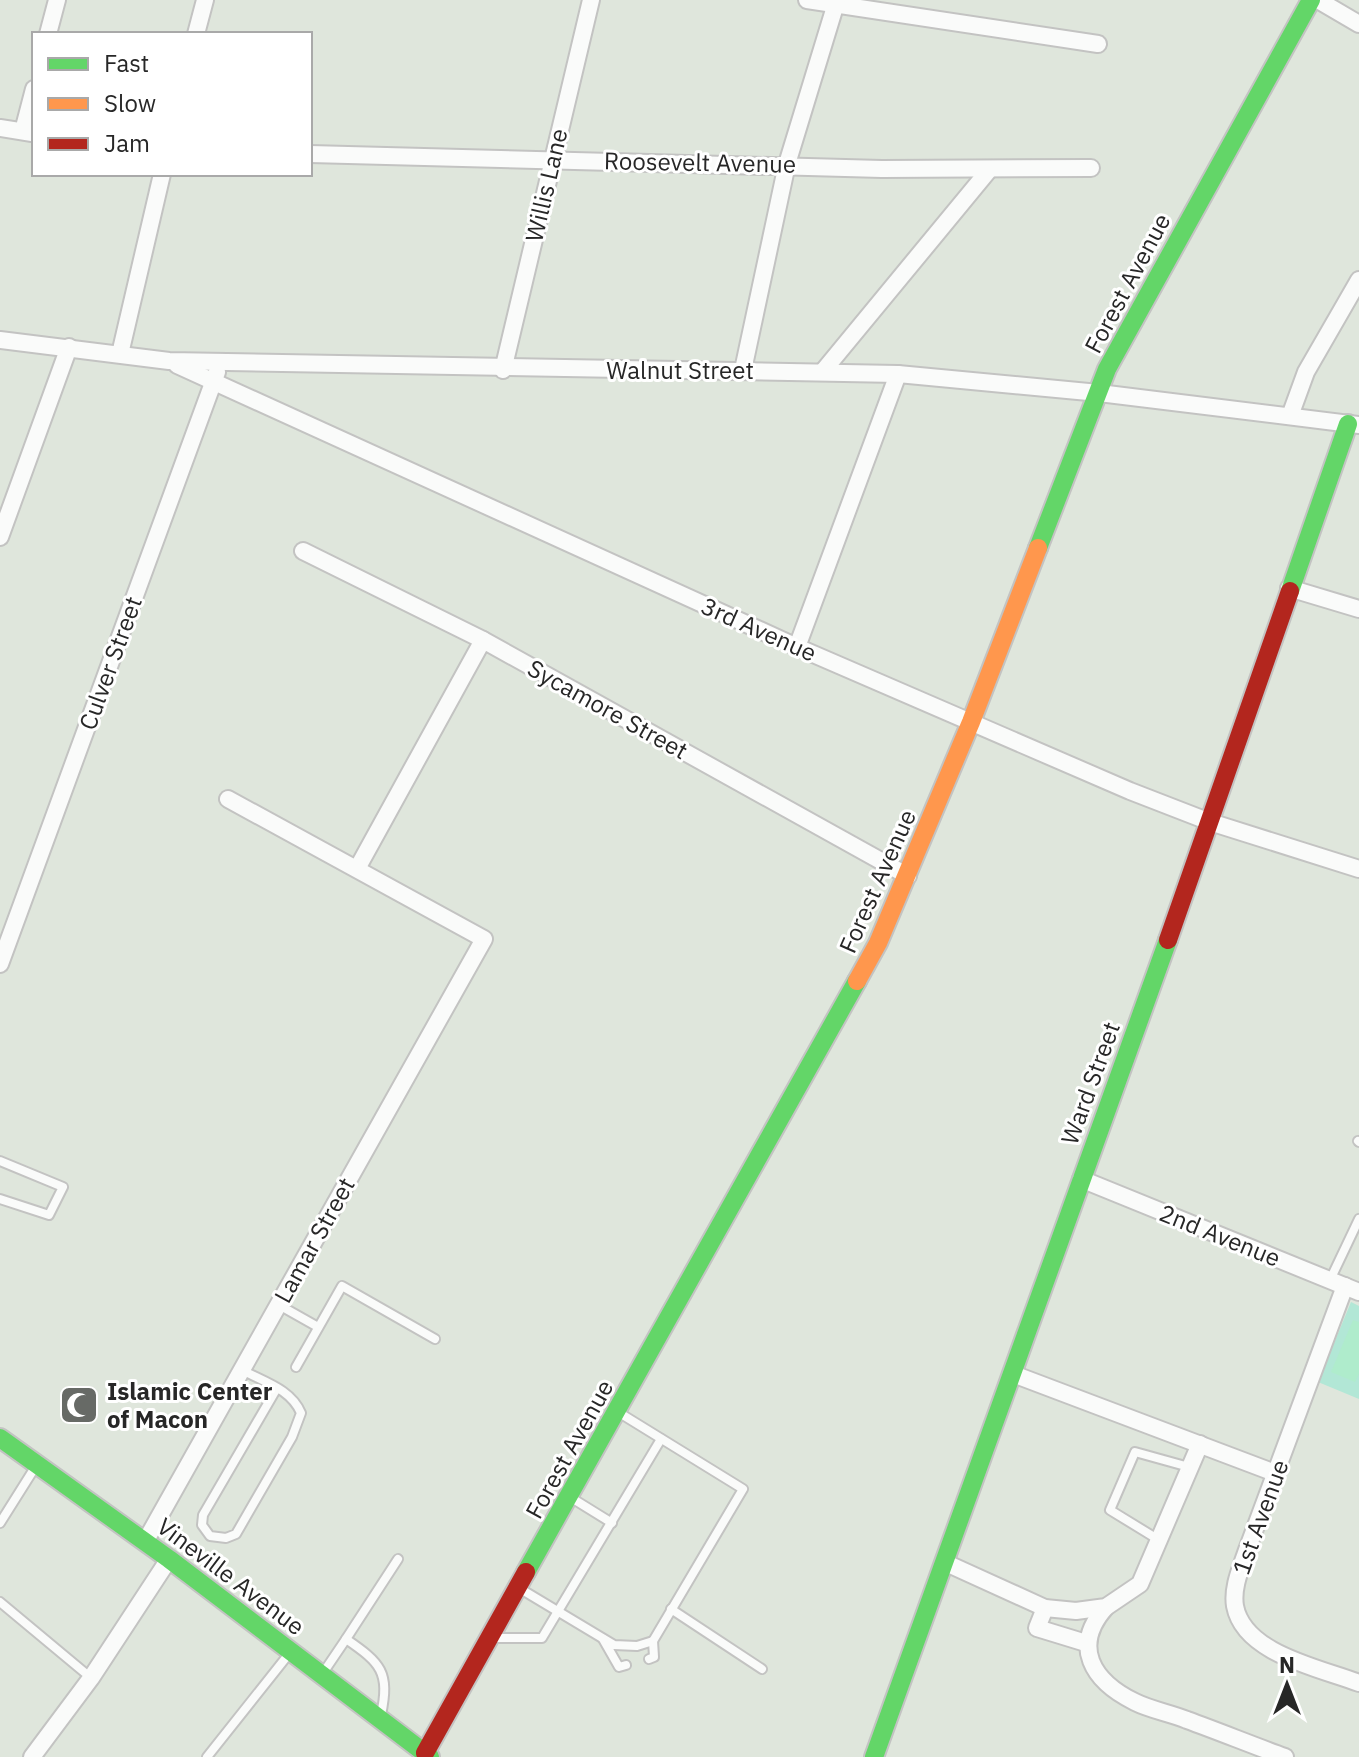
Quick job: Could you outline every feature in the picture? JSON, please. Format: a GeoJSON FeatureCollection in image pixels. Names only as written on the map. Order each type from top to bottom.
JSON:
{"type":"FeatureCollection","features":[{"type":"Feature","properties":{"kind":"street"},"geometry":{"type":"LineString","coordinates":[[49,32],[57,0]]}},
{"type":"Feature","properties":{"kind":"street"},"geometry":{"type":"LineString","coordinates":[[197,32],[205,0]]}},
{"type":"Feature","properties":{"kind":"street","name":"Willis Lane"},"geometry":{"type":"LineString","coordinates":[[503,370],[591,0]]}},
{"type":"Feature","properties":{"kind":"street"},"geometry":{"type":"LineString","coordinates":[[807,0],[1098,44]]}},
{"type":"Feature","properties":{"kind":"street","name":"Forest Avenue"},"geometry":{"type":"LineString","coordinates":[[418,1751],[490,1638],[878,943],[971,722],[1099,393],[1133,318],[1311,0]]}},
{"type":"Feature","properties":{"kind":"street"},"geometry":{"type":"LineString","coordinates":[[1318,0],[1359,24]]}},
{"type":"Feature","properties":{"kind":"street"},"geometry":{"type":"LineString","coordinates":[[743,370],[787,164],[836,2]]}},
{"type":"Feature","properties":{"kind":"street"},"geometry":{"type":"LineString","coordinates":[[0,128],[28,132],[32,103]]}},
{"type":"Feature","properties":{"kind":"street","name":"Roosevelt Avenue"},"geometry":{"type":"LineString","coordinates":[[312,154],[989,170],[1091,168]]}},
{"type":"Feature","properties":{"kind":"street"},"geometry":{"type":"LineString","coordinates":[[824,370],[989,170]]}},
{"type":"Feature","properties":{"kind":"street"},"geometry":{"type":"LineString","coordinates":[[120,354],[162,176]]}},
{"type":"Feature","properties":{"kind":"street"},"geometry":{"type":"LineString","coordinates":[[1290,416],[1306,372],[1359,280]]}},
{"type":"Feature","properties":{"kind":"street","name":"Walnut Street"},"geometry":{"type":"LineString","coordinates":[[0,340],[169,361],[503,370],[824,370],[898,374],[1099,393],[1353,424]]}},
{"type":"Feature","properties":{"kind":"street"},"geometry":{"type":"LineString","coordinates":[[0,537],[69,347]]}},
{"type":"Feature","properties":{"kind":"street","name":"3rd Avenue"},"geometry":{"type":"LineString","coordinates":[[169,361],[797,647],[971,722],[1210,822],[1359,869]]}},
{"type":"Feature","properties":{"kind":"street","name":"Culver Street"},"geometry":{"type":"LineString","coordinates":[[0,964],[221,362]]}},
{"type":"Feature","properties":{"kind":"street"},"geometry":{"type":"LineString","coordinates":[[797,647],[898,374]]}},
{"type":"Feature","properties":{"kind":"street","name":"Ward Street"},"geometry":{"type":"LineString","coordinates":[[874,1757],[1210,822],[1289,588],[1353,424]]}},
{"type":"Feature","properties":{"kind":"street","name":"Sycamore Street"},"geometry":{"type":"LineString","coordinates":[[303,551],[483,640],[908,876]]}},
{"type":"Feature","properties":{"kind":"street"},"geometry":{"type":"LineString","coordinates":[[1289,588],[1359,609]]}},
{"type":"Feature","properties":{"kind":"street"},"geometry":{"type":"LineString","coordinates":[[228,799],[358,867],[483,640]]}},
{"type":"Feature","properties":{"kind":"street","name":"Lamar Street"},"geometry":{"type":"LineString","coordinates":[[145,1542],[484,939],[358,867]]}},
{"type":"Feature","properties":{"kind":"street","name":"2nd Avenue"},"geometry":{"type":"LineString","coordinates":[[1081,1179],[1345,1286]]}},
{"type":"Feature","properties":{"kind":"street","name":"1st Avenue"},"geometry":{"type":"LineString","coordinates":[[1345,1286],[1236,1583],[1235,1603],[1239,1620],[1255,1640],[1359,1683]]}},
{"type":"Feature","properties":{"kind":"street"},"geometry":{"type":"LineString","coordinates":[[1013,1374],[1275,1473]]}},
{"type":"Feature","properties":{"kind":"street","name":"Vineville Avenue"},"geometry":{"type":"LineString","coordinates":[[0,1438],[169,1559],[418,1751]]}},
{"type":"Feature","properties":{"kind":"street"},"geometry":{"type":"LineString","coordinates":[[1200,1444],[1140,1584],[1106,1607],[1093,1621],[1086,1643],[1092,1666],[1108,1685],[1135,1703],[1181,1717],[1285,1757]]}},
{"type":"Feature","properties":{"kind":"street"},"geometry":{"type":"LineString","coordinates":[[32,1757],[91,1678],[169,1559]]}},
{"type":"Feature","properties":{"kind":"street"},"geometry":{"type":"LineString","coordinates":[[946,1563],[1045,1608],[1076,1611],[1106,1607]]}},
{"type":"Feature","properties":{"kind":"street"},"geometry":{"type":"LineString","coordinates":[[1045,1608],[1037,1628],[1086,1643]]}},
{"type":"Feature","properties":{"kind":"lane"},"geometry":{"type":"LineString","coordinates":[[0,1161],[63,1187],[49,1215],[0,1199]]}},
{"type":"Feature","properties":{"kind":"lane"},"geometry":{"type":"LineString","coordinates":[[1345,1286],[1359,1219]]}},
{"type":"Feature","properties":{"kind":"lane"},"geometry":{"type":"LineString","coordinates":[[296,1367],[342,1286],[435,1339]]}},
{"type":"Feature","properties":{"kind":"lane"},"geometry":{"type":"LineString","coordinates":[[278,1305],[318,1327]]}},
{"type":"Feature","properties":{"kind":"lane"},"geometry":{"type":"LineString","coordinates":[[242,1370],[277,1388],[294,1397],[301,1413],[292,1437],[236,1534],[226,1538],[210,1536],[202,1525],[203,1515],[277,1388]]}},
{"type":"Feature","properties":{"kind":"lane"},"geometry":{"type":"LineString","coordinates":[[618,1412],[743,1489],[653,1641],[654,1657],[649,1659]]}},
{"type":"Feature","properties":{"kind":"lane"},"geometry":{"type":"LineString","coordinates":[[490,1638],[542,1638],[560,1613],[661,1439]]}},
{"type":"Feature","properties":{"kind":"lane"},"geometry":{"type":"LineString","coordinates":[[1159,1540],[1110,1510],[1135,1452],[1189,1467]]}},
{"type":"Feature","properties":{"kind":"lane"},"geometry":{"type":"LineString","coordinates":[[0,1523],[37,1465]]}},
{"type":"Feature","properties":{"kind":"lane"},"geometry":{"type":"LineString","coordinates":[[570,1497],[612,1523]]}},
{"type":"Feature","properties":{"kind":"lane"},"geometry":{"type":"LineString","coordinates":[[322,1675],[398,1559]]}},
{"type":"Feature","properties":{"kind":"lane"},"geometry":{"type":"LineString","coordinates":[[518,1588],[614,1645],[637,1646],[653,1641]]}},
{"type":"Feature","properties":{"kind":"lane"},"geometry":{"type":"LineString","coordinates":[[0,1602],[91,1678]]}},
{"type":"Feature","properties":{"kind":"lane"},"geometry":{"type":"LineString","coordinates":[[671,1609],[762,1669]]}},
{"type":"Feature","properties":{"kind":"lane"},"geometry":{"type":"LineString","coordinates":[[603,1638],[619,1667],[626,1665]]}},
{"type":"Feature","properties":{"kind":"lane"},"geometry":{"type":"LineString","coordinates":[[346,1639],[371,1657],[385,1678],[380,1720]]}},
{"type":"Feature","properties":{"kind":"lane"},"geometry":{"type":"LineString","coordinates":[[207,1757],[291,1652]]}},
{"type":"Feature","properties":{"kind":"green space"},"geometry":{"type":"Polygon","coordinates":[[[1351,1302],[1359,1306],[1359,1399],[1318,1382],[1351,1302]]]}},
{"type":"Feature","properties":{"kind":"green space"},"geometry":{"type":"Polygon","coordinates":[[[1353,1320],[1359,1322],[1359,1374],[1355,1382],[1331,1372],[1353,1320]]]}},
{"type":"Feature","properties":{"kind":"traffic: fast"},"geometry":{"type":"LineString","coordinates":[[1038,548],[1107,369],[1311,0]]}},
{"type":"Feature","properties":{"kind":"traffic: fast"},"geometry":{"type":"LineString","coordinates":[[1290,591],[1348,424]]}},
{"type":"Feature","properties":{"kind":"traffic: fast"},"geometry":{"type":"LineString","coordinates":[[874,1757],[1168,940]]}},
{"type":"Feature","properties":{"kind":"traffic: fast"},"geometry":{"type":"LineString","coordinates":[[526,1572],[857,981]]}},
{"type":"Feature","properties":{"kind":"traffic: fast"},"geometry":{"type":"LineString","coordinates":[[0,1438],[169,1559],[430,1757]]}},
{"type":"Feature","properties":{"kind":"traffic: slow"},"geometry":{"type":"LineString","coordinates":[[857,981],[878,943],[971,722],[1038,548]]}},
{"type":"Feature","properties":{"kind":"traffic: jam"},"geometry":{"type":"LineString","coordinates":[[1168,940],[1290,591]]}},
{"type":"Feature","properties":{"kind":"traffic: jam"},"geometry":{"type":"LineString","coordinates":[[425,1753],[526,1572]]}},
{"type":"Feature","properties":{"kind":"place","name":"Islamic Center of Macon"},"geometry":{"type":"Point","coordinates":[79,1405]}}]}
